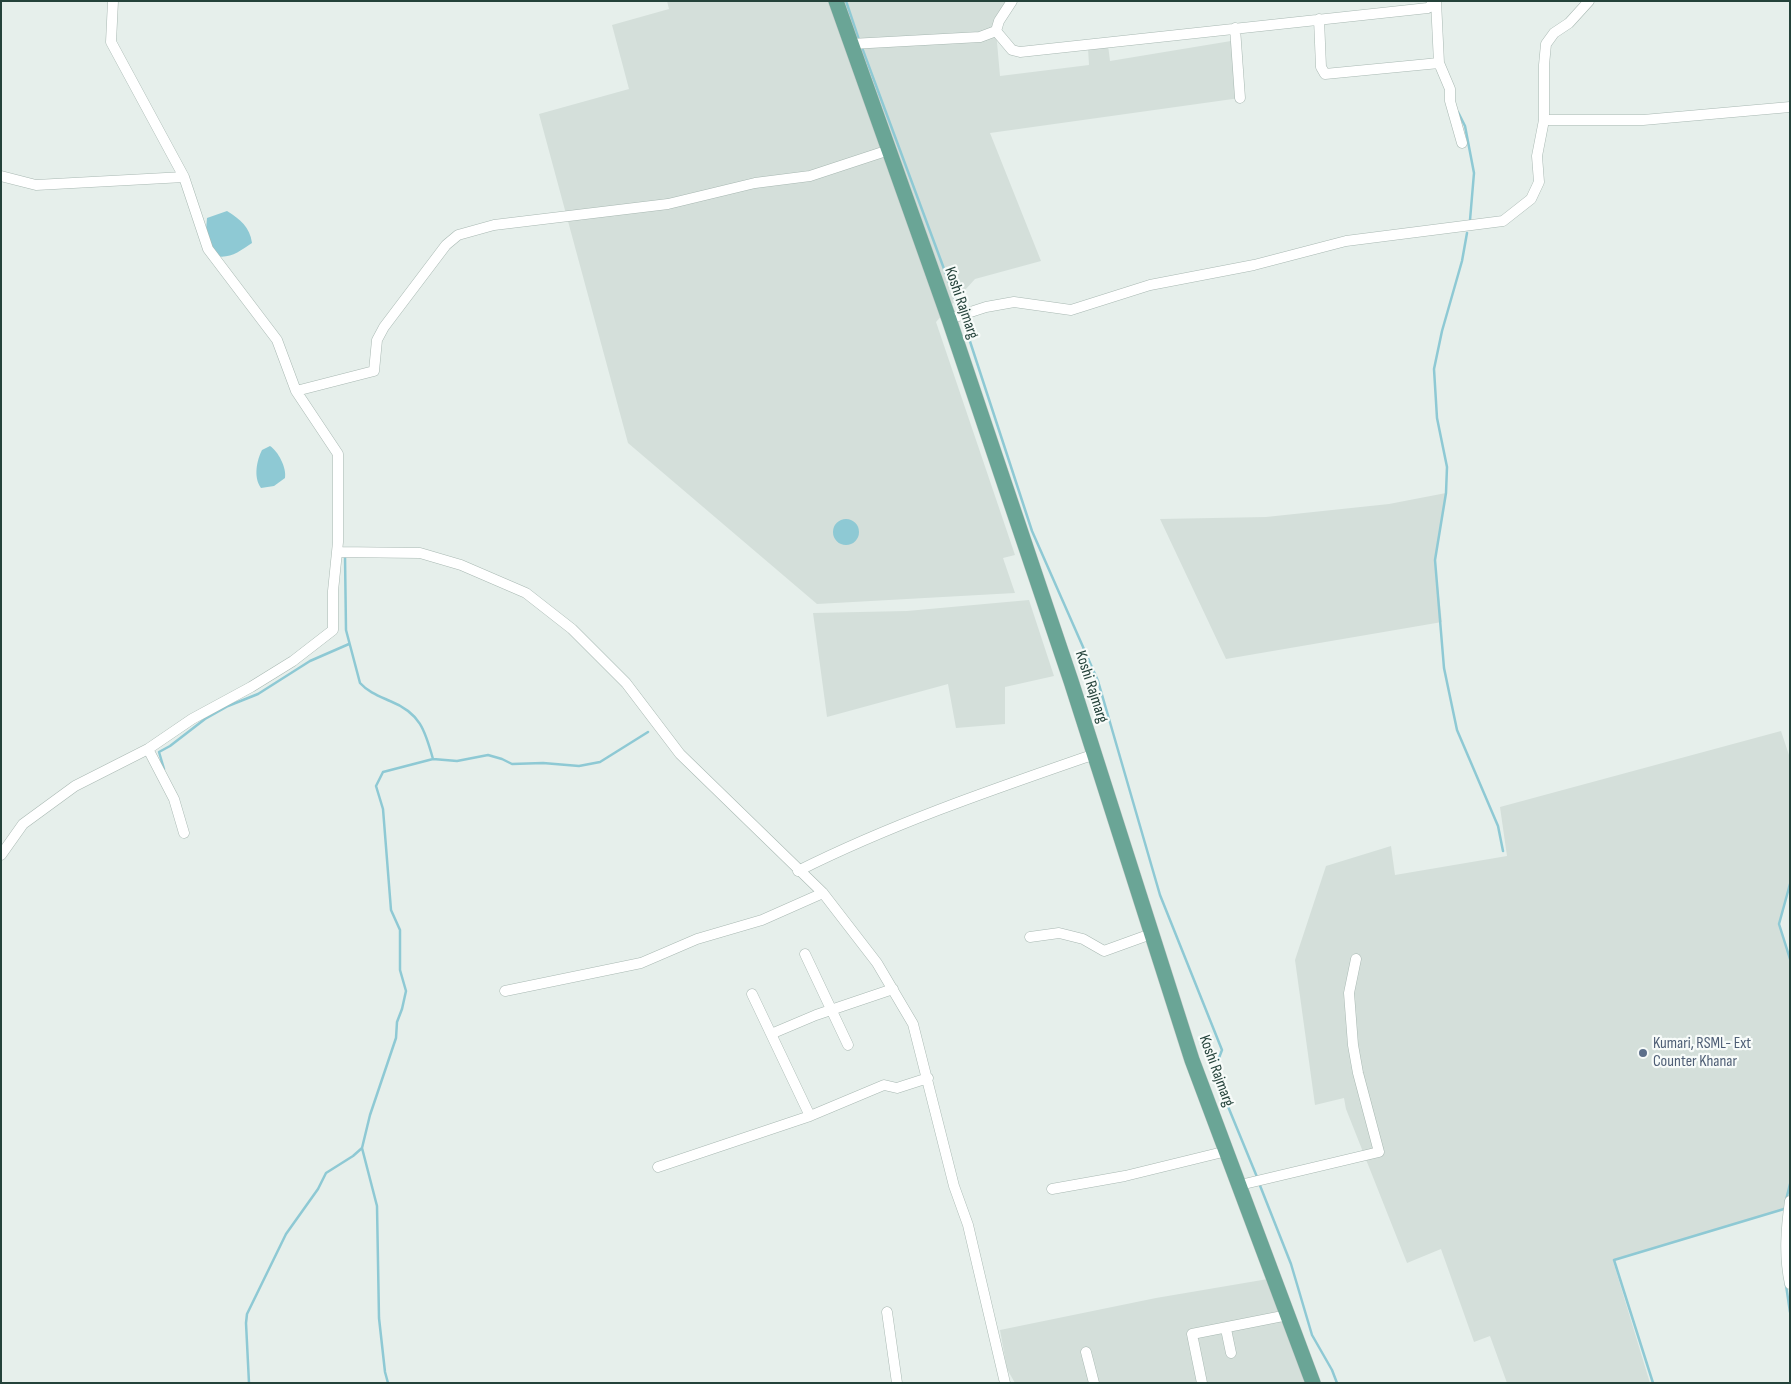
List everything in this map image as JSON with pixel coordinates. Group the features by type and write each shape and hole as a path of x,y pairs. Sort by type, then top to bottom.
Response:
{"main road":[{"name":"Koshi Rajmarg","path":"836,1 952,318 1192,1060 1313,1383"}],"street":[{"path":"1,855 23,824 67,792 148,749 192,719 260,682 333,630 333,591 337,552 338,454 296,391 277,340 208,249 184,177 111,42 113,1"},
{"path":"996,31 999,21 1012,1"},
{"path":"996,31 1012,50 1020,52 1428,8 1436,1"},
{"path":"1436,1 1439,63 1450,89 1450,100 1462,142"},
{"path":"952,318 1014,302 1071,310 1150,285 1254,265 1346,241 1503,221 1531,199 1539,182 1537,156 1544,120 1546,44 1554,33 1569,23 1590,1"},
{"path":"1319,20 1321,67 1325,74 1439,63"},
{"path":"1235,28 1240,98"},
{"path":"851,44 960,40 980,37 996,31"},
{"path":"1544,120 1643,120 1790,107"},
{"path":"296,391 374,371 377,340 384,327 446,245 458,236 494,225 668,204 755,183 810,176 889,150"},
{"path":"1,176 36,185 184,177"},
{"path":"337,552 420,553 461,565 526,593 572,629 626,683 680,754 798,871 823,893 877,964 912,1024 928,1078 954,1186 968,1225 1005,1383"},
{"path":"148,749 174,799 184,833"},
{"path":"798,871 854,843 931,811 1094,754"},
{"path":"506,991 641,962 696,939 762,920 823,893"},
{"path":"1030,937 1059,933 1083,939 1104,951 1151,934"},
{"path":"805,954 848,1045"},
{"path":"1240,1185 1379,1152 1358,1073 1353,1045 1349,993 1356,959"},
{"path":"771,1034 830,1010 893,989"},
{"path":"752,994 810,1116"},
{"path":"658,1167 810,1116 884,1085 897,1088 928,1078"},
{"path":"1052,1189 1125,1176 1227,1151"},
{"path":"1790,1201 1786,1235 1787,1270 1790,1284"},
{"path":"887,1312 897,1383"},
{"path":"1202,1383 1192,1334 1226,1329 1288,1315"},
{"path":"1226,1329 1231,1353"},
{"path":"1086,1352 1094,1383"}],"shaded area":[{"path":"667,1 1011,1 996,31 1000,76 1089,65 1088,48 1108,45 1110,61 1237,40 1240,98 990,133 1041,261 975,279 936,322 1015,555 1003,558 1015,593 817,604 628,443 539,114 629,89 612,25 669,9"},
{"path":"1446,493 1435,560 1442,622 1226,659 1160,519 1266,517 1389,504"},
{"path":"1029,600 1054,676 1005,687 1005,724 956,728 948,684 827,717 813,613 907,611"},
{"path":"1781,731 1790,758 1790,884 1779,924 1790,960 1790,1184 1784,1209 1613,1261 1650,1383 1507,1383 1490,1336 1474,1342 1441,1249 1407,1263 1346,1109 1344,1098 1315,1105 1295,960 1326,866 1391,846 1395,875 1507,856 1500,807"},
{"path":"1268,1279 1305,1383 1015,1383 1007,1369 1000,1330 1156,1298"}],"water":[{"path":"227,211 244,224 249,232 252,243 239,251 221,257 216,256 206,230 207,218"},
{"path":"270,446 281,460 285,469 285,478 274,486 261,488 256,474 257,464 262,450"},
{"path":"846,519 855,523 859,532 855,541 846,545 837,541 833,532 837,523"}],"waterway":[{"path":"846,1 859,40"},
{"path":"861,45 960,312"},
{"path":"1458,112 1465,126 1474,173 1470,220"},
{"path":"1467,233 1462,261 1442,331 1434,369 1437,418 1447,467 1446,493 1435,560 1444,668 1457,730 1498,826 1503,851"},
{"path":"962,317 1032,531 1098,681 1160,895 1222,1050 1217,1063 1227,1104 1257,1177"},
{"path":"345,556 346,630 360,683 374,694 400,706 415,717 424,731 433,759"},
{"path":"164,769 159,752 170,746 205,719 228,706 258,694 310,661 349,644"},
{"path":"249,1383 247,1314 286,1234 318,1189 326,1173 362,1148 370,1115 396,1038 397,1022 406,991 400,970 400,930 391,910 383,809 376,786 383,772 433,759 457,761 488,755 512,764 543,763 579,766 600,762 648,732"},
{"path":"1790,884 1779,924 1790,959"},
{"path":"362,1148 377,1206 379,1318 388,1383"},
{"path":"1259,1183 1291,1264 1312,1335 1332,1370 1337,1383"},
{"path":"1786,1200 1790,1184"},
{"path":"1653,1383 1614,1260 1784,1209"},
{"path":"1786,1285 1790,1312"}],"place":[{"name":"Kumari, RSML- Ext Counter Khanar","path":"1643,1053"}]}
